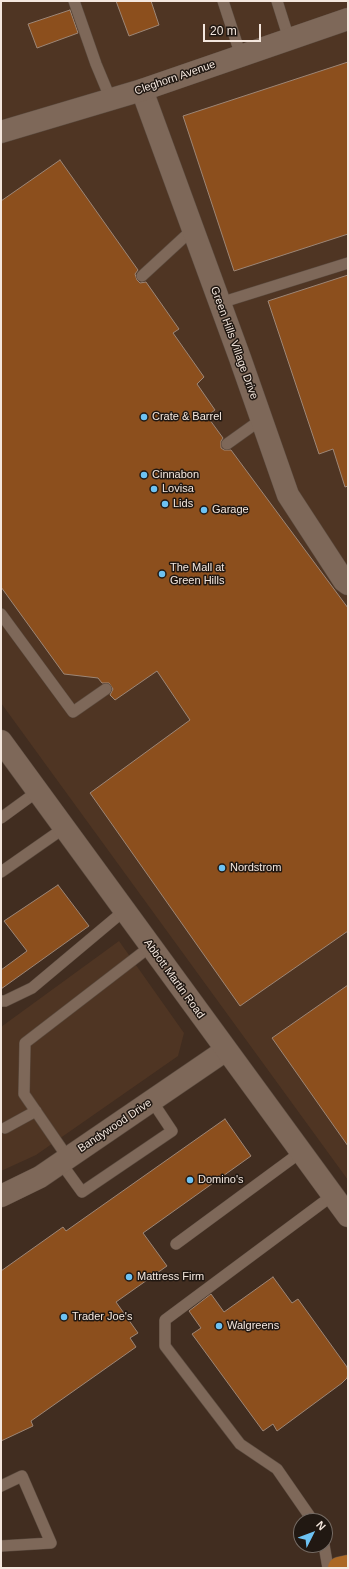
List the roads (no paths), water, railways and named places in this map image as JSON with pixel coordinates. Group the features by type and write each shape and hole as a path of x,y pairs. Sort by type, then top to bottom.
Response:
{"main road":[{"path":"340,1568 348,1566"}],"street":[{"name":"Cleghorn Avenue","path":"1,132 142,90 348,19"},
{"name":"Green Hills Village Drive","path":"142,90 262,419 288,495 344,581 348,584"},
{"name":"Abbott Martin Road","path":"1,741 348,1216"},
{"name":"Bandywood Drive","path":"1,1196 40,1177 226,1050"}],"lane":[{"path":"74,1 96,64 111,100"},
{"path":"222,1 241,56"},
{"path":"277,1 289,39"},
{"path":"142,276 193,230"},
{"path":"220,303 348,263"},
{"path":"227,444 262,419"},
{"path":"1,614 73,712 106,689"},
{"path":"1,818 38,791"},
{"path":"1,872 64,828"},
{"path":"1,1001 5,1001 32,988 125,910"},
{"path":"151,946 25,1043 24,1094 65,1160 82,1192 172,1131 152,1101"},
{"path":"5,1128 36,1112"},
{"path":"176,1244 301,1152"},
{"path":"307,1513 277,1469 240,1444 165,1346 165,1320 333,1195"},
{"path":"1,1486 22,1476 51,1543 1,1546"},
{"path":"325,1553 328,1568"}],"place":[{"name":"Crate & Barrel","path":"144,417"},
{"name":"Cinnabon","path":"144,475"},
{"name":"Lovisa","path":"154,489"},
{"name":"Lids","path":"165,504"},
{"name":"Garage","path":"204,510"},
{"name":"The Mall at Green Hills","path":"162,574"},
{"name":"Nordstrom","path":"222,868"},
{"name":"Domino's","path":"190,1180"},
{"name":"Mattress Firm","path":"129,1277"},
{"name":"Trader Joe's","path":"64,1317"},
{"name":"Walgreens","path":"219,1326"}]}
